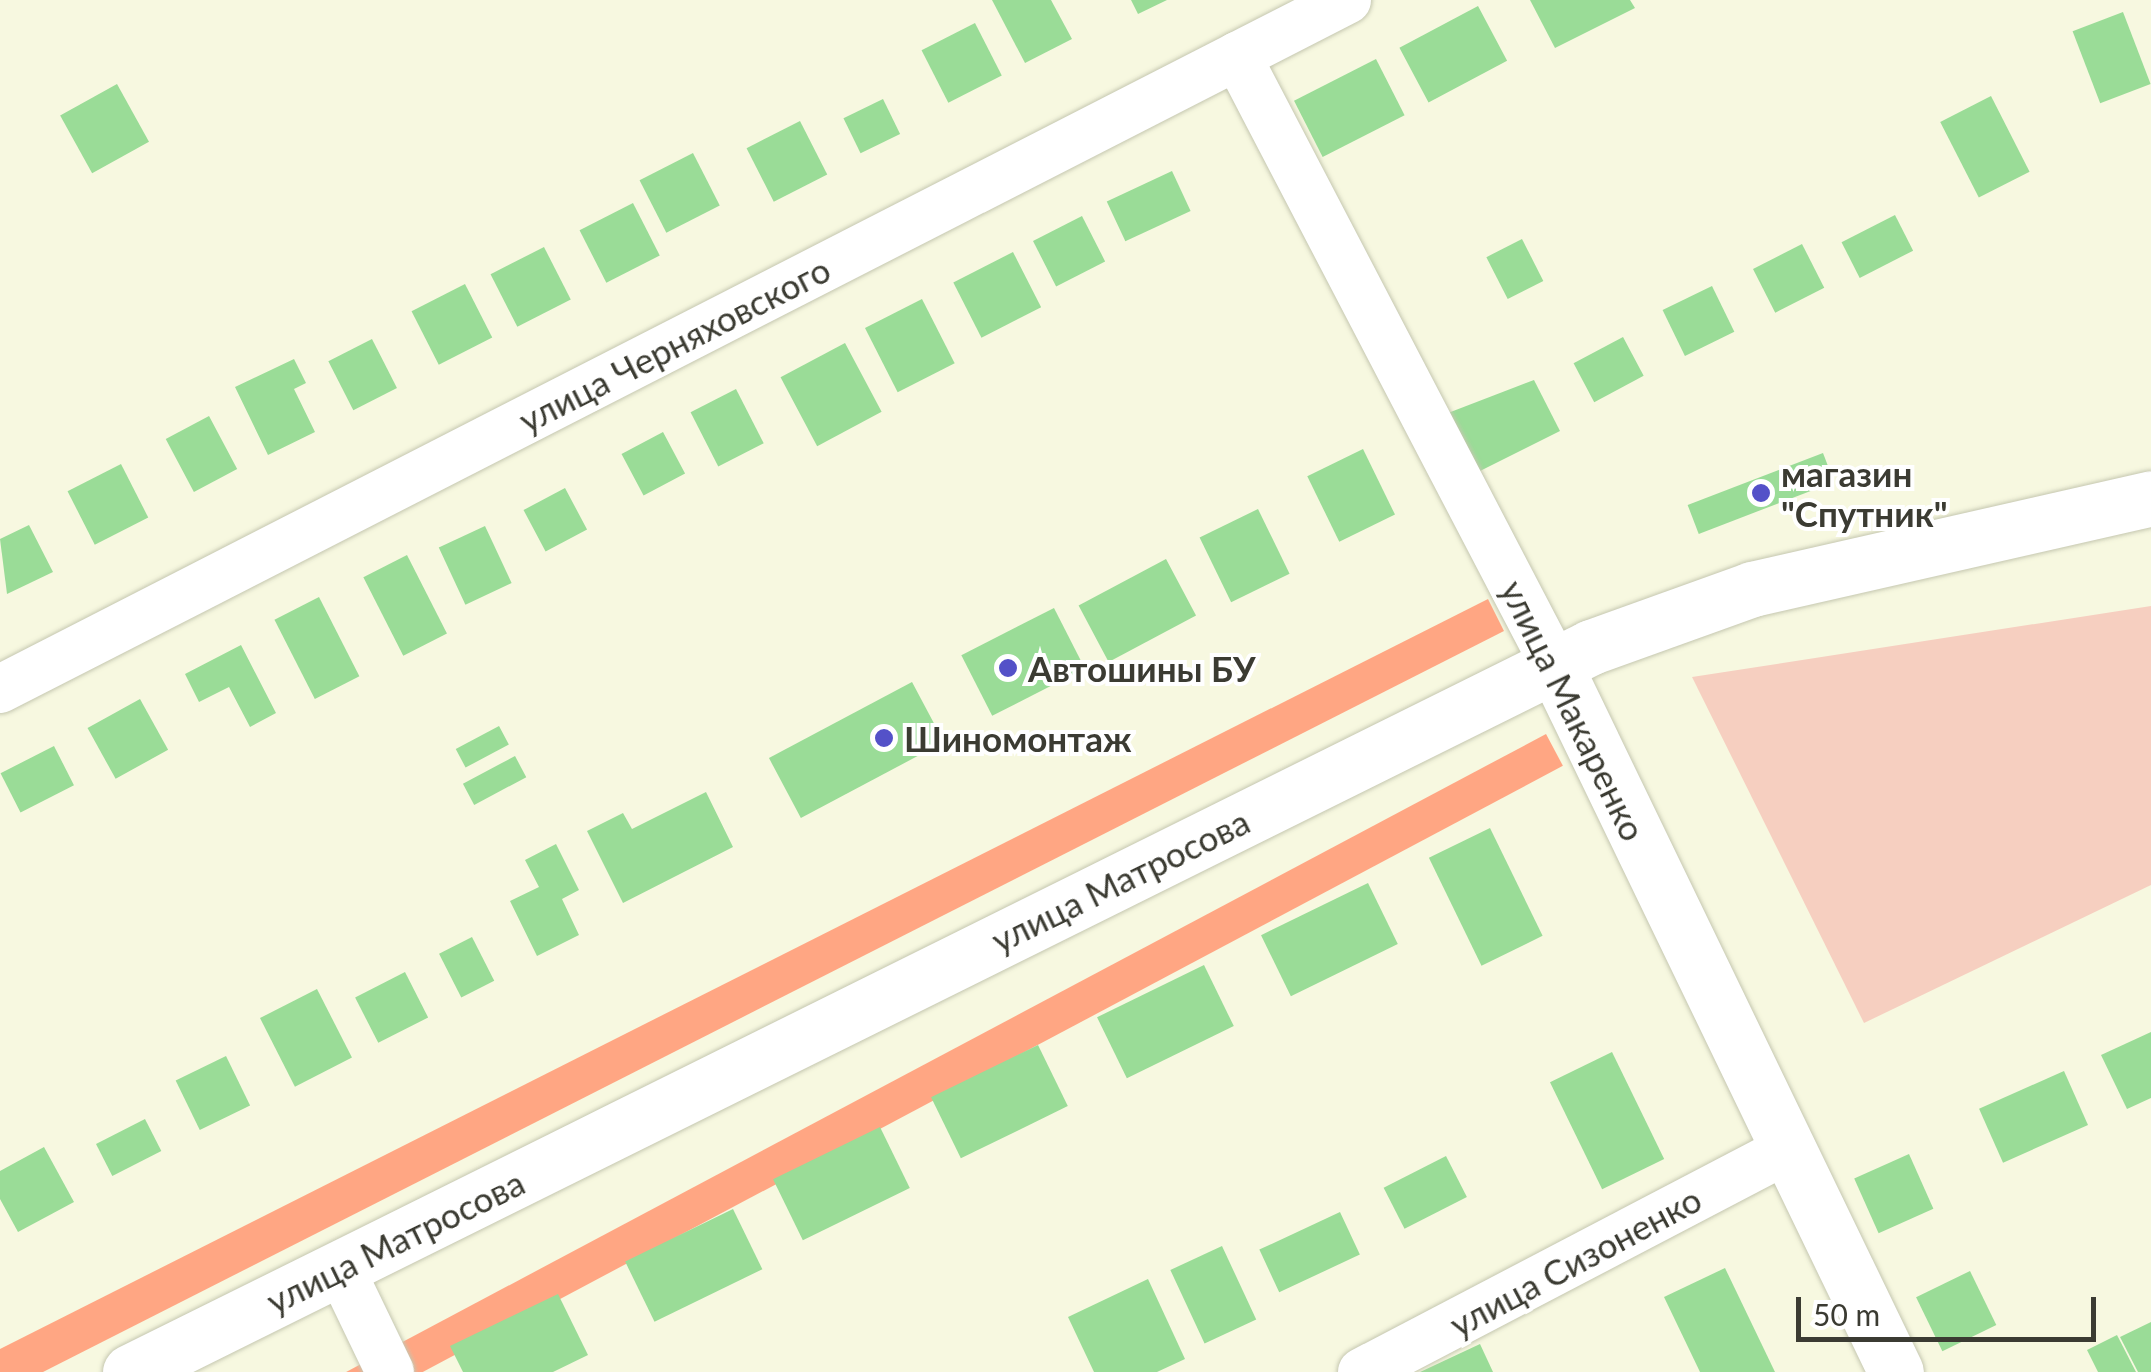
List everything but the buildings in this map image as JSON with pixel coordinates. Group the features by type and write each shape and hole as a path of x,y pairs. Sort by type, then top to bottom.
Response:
{"main road":[{"name":"улица Матросова","path":"130,1372 1554,664 1752,589 2151,498"},
{"name":"улица Макаренко","path":"1554,664 1896,1372"}],"street":[{"name":"улица Черняховского","path":"0,689 1347,0"},
{"name":"улица Макаренко","path":"1238,56 1554,664"},
{"name":"улица Сизоненко","path":"1362,1372 1787,1150"},
{"path":"340,1268 390,1372"}],"shaded area":[{"path":"1488,599 1504,631 43,1372 0,1372 0,1349"},
{"path":"2151,606 2151,885 1864,1023 1692,677"},
{"path":"1546,734 1563,766 423,1372 346,1372"}],"place":[{"name":"магазин \"Спутник\"","path":"1761,493"},
{"name":"Автошины БУ","path":"1008,668"},
{"name":"Шиномонтаж","path":"884,738"}]}
